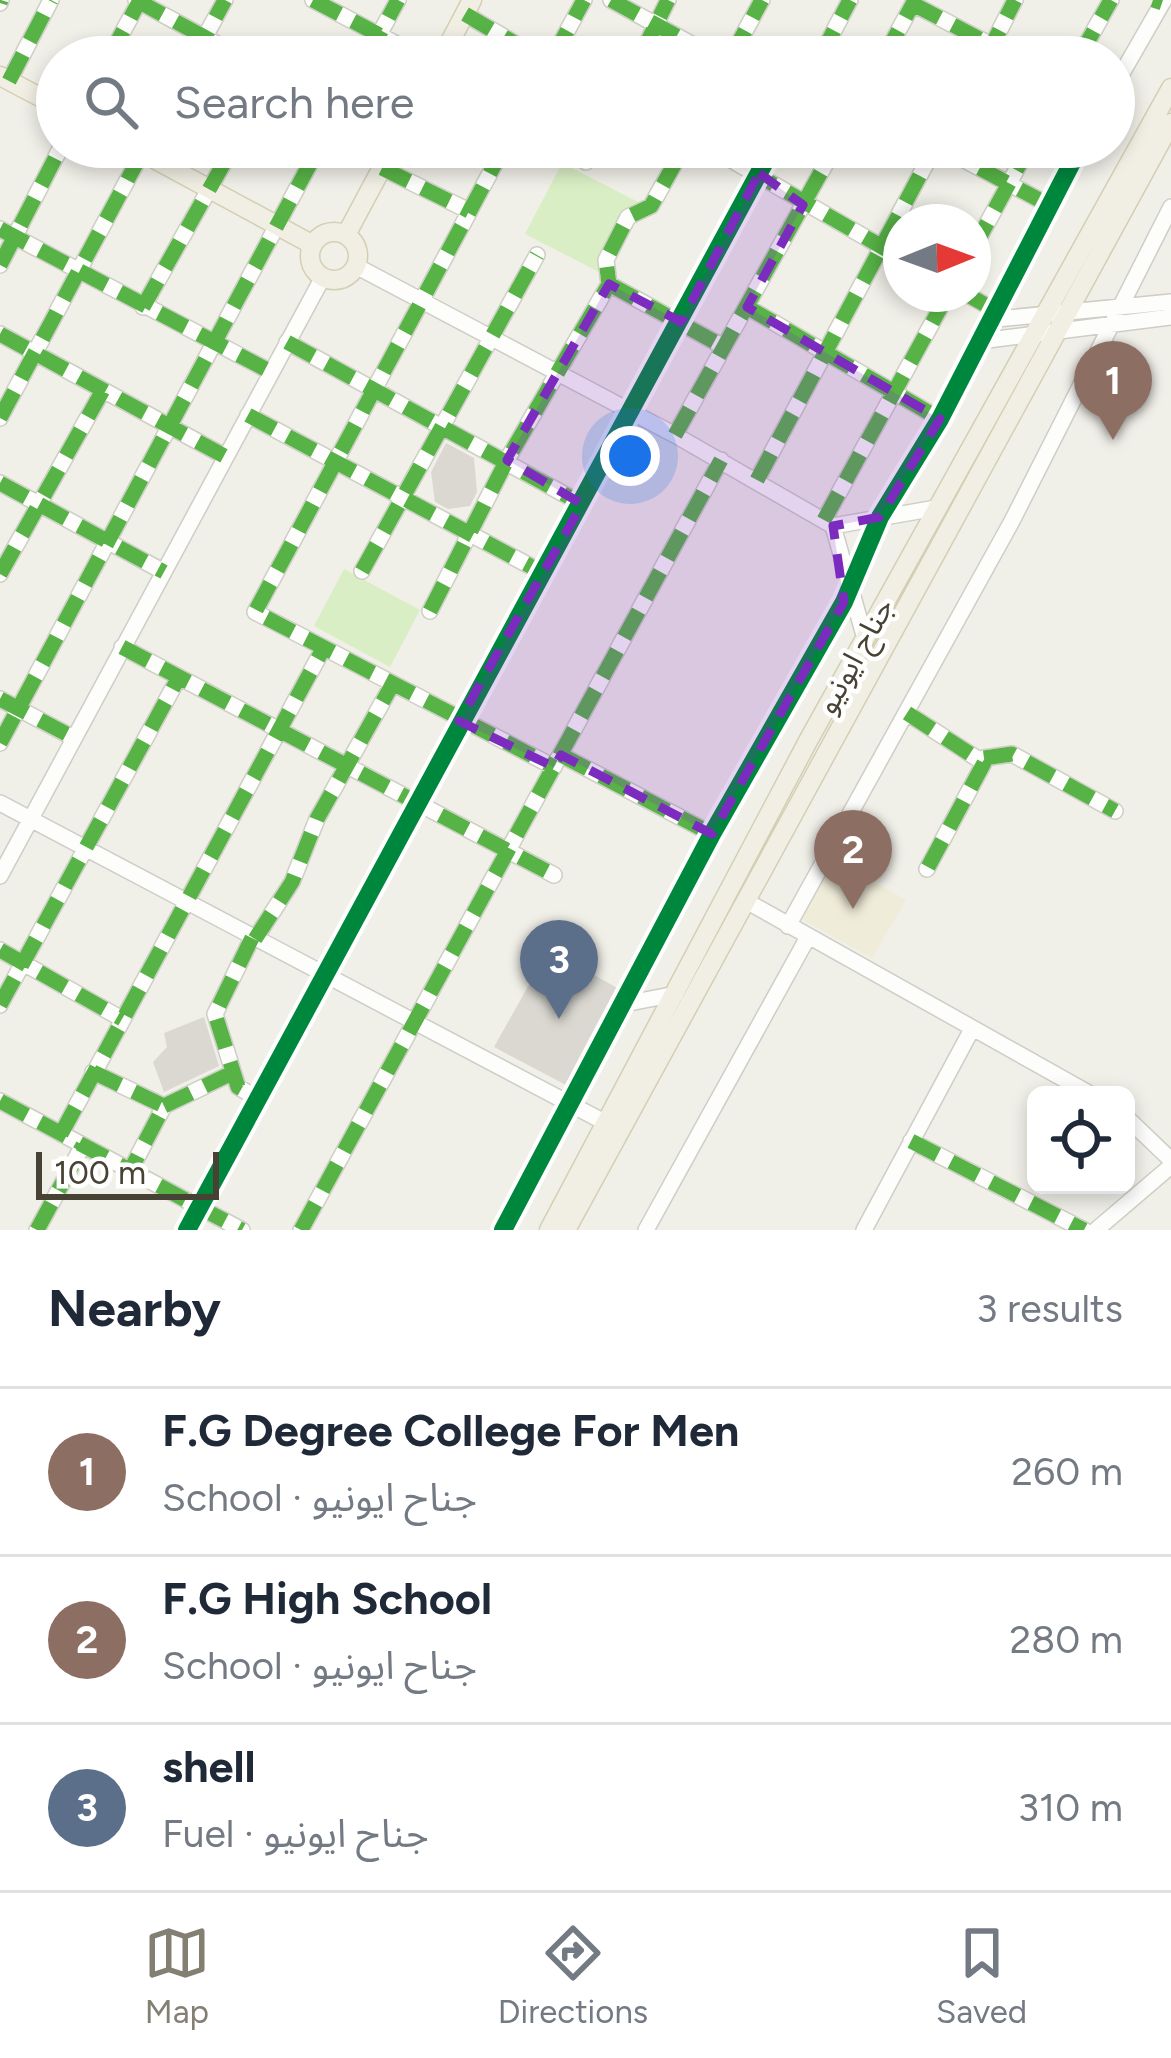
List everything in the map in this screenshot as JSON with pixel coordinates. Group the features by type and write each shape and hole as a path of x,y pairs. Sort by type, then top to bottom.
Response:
{"main road":[{"path":"453,36 468,7"},
{"path":"4,78 36,95"},
{"name":"جناح ایونیو","path":"1135,151 1171,88"},
{"name":"جناح ایونیو","path":"566,1230 1171,123"},
{"path":"174,168 314,244"},
{"path":"346,235 382,168"},
{"name":"جناح ایونیو","path":"549,1230 936,508 1126,168"},
{"path":"332,232 346,235 358,255 356,266 342,278 323,277 313,266 314,244 332,232"}],"street":[{"path":"4,78 51,0"},
{"path":"205,36 225,0"},
{"path":"313,0 379,36 398,0"},
{"path":"564,36 584,0"},
{"path":"611,0 676,36"},
{"path":"650,36 668,0"},
{"path":"742,36 762,0"},
{"path":"831,36 850,0"},
{"path":"997,36 1015,0"},
{"path":"1091,36 1111,0"},
{"path":"120,36 137,1 200,36"},
{"path":"1135,47 1159,1"},
{"path":"895,36 914,2 966,36"},
{"path":"468,7 509,36"},
{"path":"0,266 7,233 49,168"},
{"path":"0,418 80,273 131,168"},
{"path":"143,308 220,168"},
{"path":"0,743 307,168"},
{"path":"382,168 469,211"},
{"path":"493,168 255,612 459,721 712,834"},
{"path":"430,611 507,460 609,284 606,260 628,217 650,206 672,168"},
{"path":"749,168 791,191 803,205 883,249"},
{"path":"187,1230 762,168"},
{"path":"675,434 823,168"},
{"path":"757,480 878,246 925,168"},
{"path":"978,168 1047,205"},
{"path":"991,216 1018,168"},
{"path":"503,1230 712,834 777,728 880,517 940,419 1068,168"},
{"path":"788,926 907,713 1170,211"},
{"path":"7,233 271,372"},
{"path":"362,571 537,255"},
{"path":"356,266 675,434 828,523 936,508"},
{"path":"0,876 323,277"},
{"path":"609,284 724,347"},
{"path":"980,341 1061,329 1171,302"},
{"path":"747,307 940,419"},
{"path":"988,312 1073,309 1171,316"},
{"path":"866,639 828,523 938,312"},
{"path":"0,334 226,457"},
{"path":"286,342 582,504"},
{"path":"0,574 103,390"},
{"path":"248,415 543,573"},
{"path":"301,1230 721,460"},
{"path":"0,483 164,572"},
{"path":"122,647 554,875"},
{"path":"61,1134 323,649"},
{"path":"0,1005 179,677"},
{"path":"256,1098 238,1087 216,1008 253,938 292,882 317,819 392,685"},
{"path":"0,699 74,738"},
{"path":"907,713 984,758 1012,754 1115,811"},
{"path":"926,869 984,758"},
{"path":"0,803 608,1124"},
{"path":"748,902 1076,1086"},
{"path":"646,1230 808,937"},
{"path":"0,950 122,1019"},
{"path":"624,1004 676,994"},
{"path":"864,1230 972,1028"},
{"path":"93,1072 164,1106"},
{"path":"130,1171 164,1106 232,1073"},
{"path":"0,1101 242,1230"},
{"path":"1096,1230 1171,1163 1135,1126"},
{"path":"911,1142 1084,1230"},
{"path":"37,1230 82,1145"},
{"path":"200,1209 204,1230"}],"highlighted area":[{"path":"759,173 803,205 747,307 940,419 880,517 833,526 844,602 712,834 561,755 554,767 459,721 582,504 507,460 609,284 681,322"}],"shaded area":[{"path":"835,860 906,900 872,958 800,918"}],"green space":[{"path":"559,168 572,168 642,204 605,275 525,234"},
{"path":"344,569 420,610 390,667 314,626"}],"building":[{"path":"446,443 474,458 477,492 470,506 448,509 435,502 431,472"},
{"path":"549,949 617,988 566,1085 494,1047"},
{"path":"204,1017 219,1066 164,1092 153,1062 167,1047 164,1033"}],"marked path":[{"path":"9,81 51,0"},
{"path":"136,0 202,36"},
{"path":"205,36 225,0"},
{"path":"313,0 381,36"},
{"path":"378,36 398,0"},
{"path":"564,36 584,0"},
{"path":"611,0 677,36"},
{"path":"650,36 668,0"},
{"path":"742,36 762,0"},
{"path":"831,36 850,0"},
{"path":"895,36 915,0"},
{"path":"997,36 1015,0"},
{"path":"1091,36 1111,0"},
{"path":"1153,0 1162,3"},
{"path":"120,36 139,2"},
{"path":"913,4 974,36"},
{"path":"465,14 502,36"},
{"path":"0,265 50,168"},
{"path":"0,418 134,168"},
{"path":"143,307 221,168"},
{"path":"0,743 308,168"},
{"path":"382,168 469,211"},
{"path":"493,168 255,612 554,767"},
{"path":"430,611 507,460 609,284 606,260 628,217 651,206 672,168"},
{"path":"745,168 883,248"},
{"path":"675,435 823,168"},
{"path":"757,480 924,168"},
{"path":"979,168 1047,204"},
{"path":"991,216 1017,168"},
{"path":"0,229 271,372"},
{"path":"362,571 537,255"},
{"path":"609,284 724,347"},
{"path":"747,307 940,419"},
{"path":"824,520 938,312"},
{"path":"0,334 226,457"},
{"path":"287,342 582,504"},
{"path":"0,574 103,390"},
{"path":"248,415 543,573"},
{"path":"301,1230 721,460"},
{"path":"0,483 164,572"},
{"path":"122,647 554,875"},
{"path":"61,1134 323,649"},
{"path":"0,1005 179,677"},
{"path":"255,939 292,882 317,819 392,685"},
{"path":"0,699 74,738"},
{"path":"907,713 984,763 927,869"},
{"path":"984,758 1012,754 1115,811"},
{"path":"561,755 712,834"},
{"path":"252,938 215,1014 238,1087 257,1098"},
{"path":"0,950 122,1019"},
{"path":"93,1072 164,1106 130,1171"},
{"path":"164,1106 232,1073"},
{"path":"0,1101 242,1230"},
{"path":"911,1141 1084,1230"},
{"path":"37,1230 83,1145"}],"cycle path":[{"path":"187,1230 762,168"},
{"path":"503,1230 712,834 844,602 880,517 940,419 1069,168"}],"place":[{"name":"F.G Degree College For Men","path":"1113,440"},
{"name":"F.G High School","path":"853,909"},
{"name":"shell","path":"559,1019"}]}
